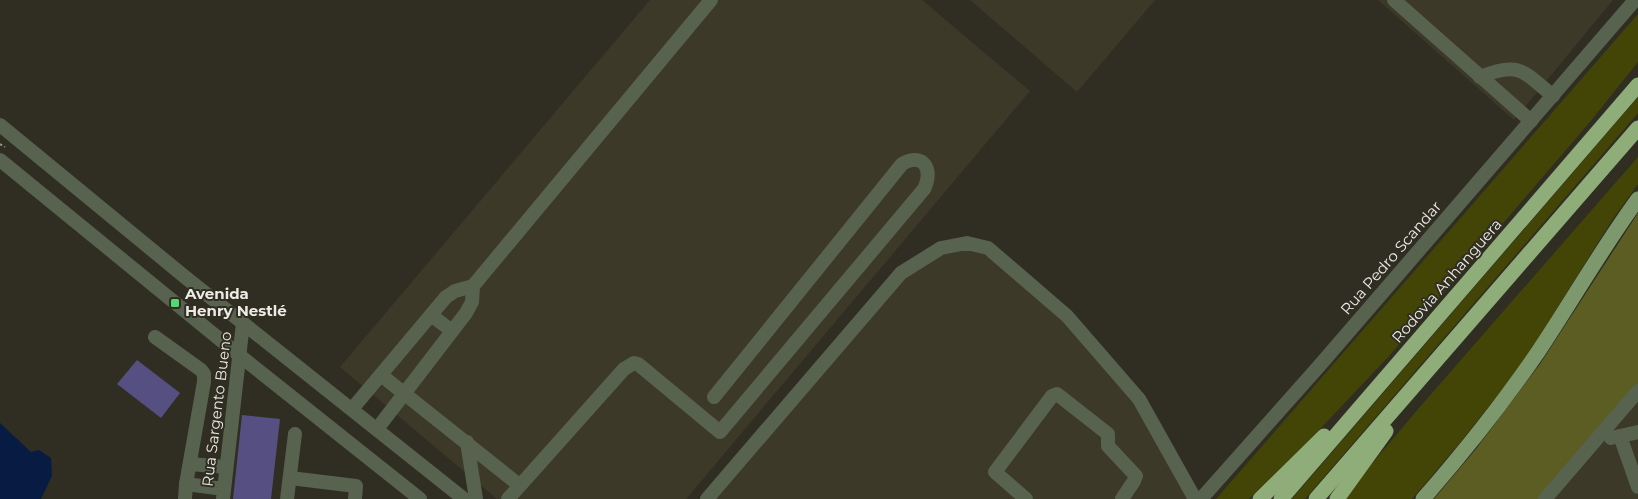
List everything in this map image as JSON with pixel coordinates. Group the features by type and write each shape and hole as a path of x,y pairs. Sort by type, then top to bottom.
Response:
{"highway":[{"name":"Rodovia Anhanguera","path":"1281,499 1638,85"},
{"path":"1316,499 1638,128"},
{"path":"1260,499 1403,358"},
{"path":"1337,499 1440,358"}],"main road":[{"path":"1423,499 1464,452 1537,352 1618,226 1638,199"}],"street":[{"path":"352,409 446,297 455,291 473,286 711,0"},
{"path":"1394,0 1531,121"},
{"name":"Rua Pedro Scandar","path":"1201,499 1320,365 1635,0"},
{"path":"1480,77 1505,68 1515,68 1527,75 1552,96"},
{"path":"0,125 243,323 464,499"},
{"path":"0,160 238,355 420,499"},
{"path":"508,499 624,369 634,363 638,364 720,432 924,188 929,180 929,174 925,165 918,160 910,160 902,164 714,397"},
{"path":"707,499 901,273 940,248 967,243 988,248 1067,316 1116,371 1139,399 1195,499"},
{"path":"377,429 466,313 472,302 473,286"},
{"path":"431,315 452,331"},
{"name":"Rua Sargento Bueno","path":"223,494 243,323"},
{"path":"155,337 204,374 185,499"},
{"path":"381,374 519,485"},
{"path":"1545,499 1638,391"},
{"path":"1026,499 995,472 1052,396 1057,394 1108,434 1108,446 1136,476 1122,499"},
{"path":"1596,440 1638,432"},
{"path":"287,499 295,434"},
{"path":"1620,436 1638,487"},
{"path":"467,442 476,499"},
{"path":"190,464 226,467"},
{"path":"290,478 356,486 355,499"},
{"path":"186,484 223,494"}],"shaded area":[{"path":"650,0 922,0 1030,91 686,499 497,499 340,367"},
{"path":"970,0 1155,0 1077,92"},
{"path":"1378,0 1613,0 1514,120"},
{"path":"1638,14 1638,62 1589,123 1390,355 1320,429 1249,499 1216,499"},
{"path":"1638,97 1638,113 1305,499 1292,499"},
{"path":"1638,157 1638,184 1612,220 1521,366 1412,499 1342,499 1419,408"},
{"path":"1638,213 1638,385 1541,499 1434,499 1476,449 1540,364"},
{"path":"941,248 988,248 1116,371 1195,499 707,499 901,273"},
{"path":"1638,385 1638,499 1541,499"}],"water":[{"path":"0,423 31,452 39,450 51,458 52,476 41,499 0,499"}],"building":[{"path":"137,360 180,393 161,418 117,384"},
{"path":"242,415 280,419 271,499 233,499"}],"place":[{"name":"Avenida Henry Nestlé","path":"175,303"}]}
